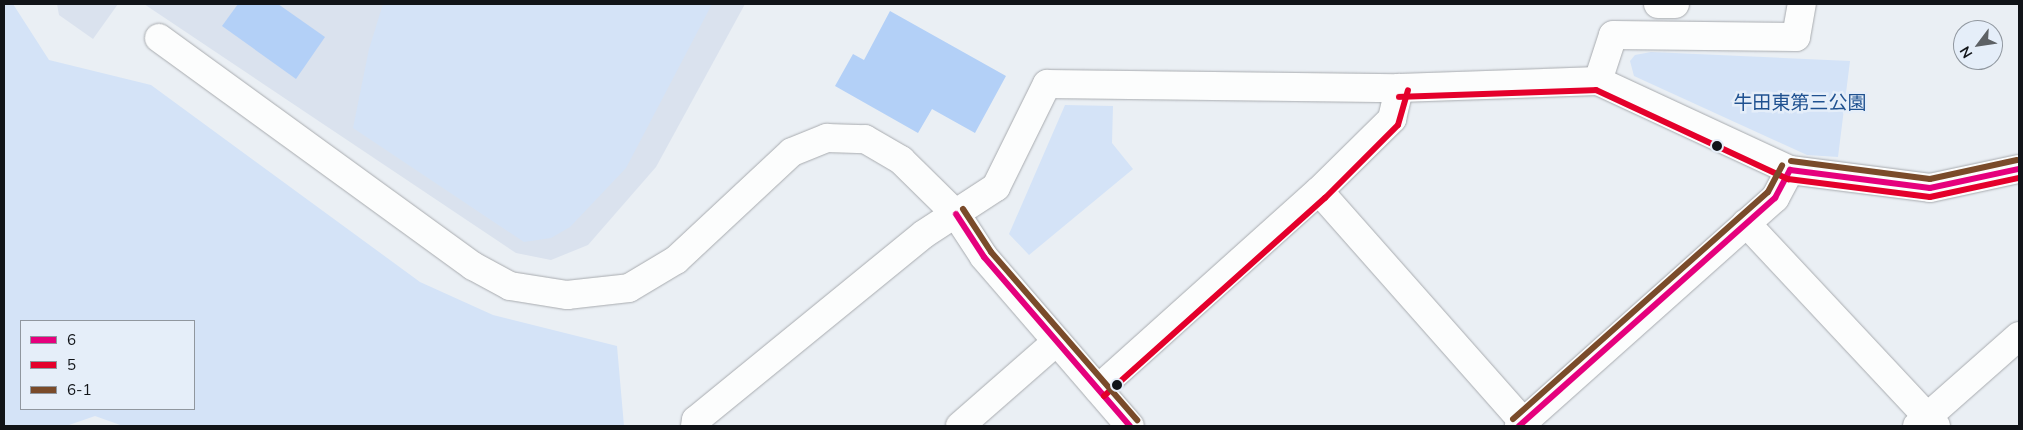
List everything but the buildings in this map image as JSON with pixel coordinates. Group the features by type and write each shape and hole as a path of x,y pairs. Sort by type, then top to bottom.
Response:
{"street":[{"path":"1658,4 1675,4"},
{"path":"1598,81 1613,35 1796,38 1802,4"},
{"path":"159,38 473,266 510,286 567,295 629,288 676,260 792,152 827,138 865,139 901,160 956,214 984,257 1130,426"},
{"path":"695,426 696,420 901,253 996,186 1047,84 1399,88 1598,81 1790,170 1930,188 2019,169"},
{"path":"1098,389 1319,191 1392,119 1399,88"},
{"path":"1319,191 1523,425 1775,198 1790,170"},
{"path":"1746,223 1927,423 2019,336"},
{"path":"960,426 1056,342"}],"shaded area":[{"path":"57,4 118,4 93,39 59,15"},
{"path":"144,4 745,4 656,167 588,245 551,260 516,253"}],"green space":[{"path":"4,4 13,4 49,60 151,85 420,282 493,315 617,346 624,426 123,426 95,416 66,426 4,426"},
{"path":"383,4 712,4 626,168 570,227 551,238 524,242 353,128 369,49"},
{"name":"牛田東第三公園","path":"1651,52 1850,61 1838,157 1807,155 1634,76 1630,61 1635,55"},
{"path":"1065,105 1113,106 1112,143 1133,169 1029,255 1009,234"}],"water":[{"path":"238,4 278,4 325,37 296,79 222,26"},
{"path":"890,11 1006,76 975,133 932,109 918,133 835,86 853,54 864,60"}],"transit line":[{"name":"5","path":"1104,396 1325,198 1398,125 1408,90"},
{"name":"5","path":"1399,97 1596,90 1788,179 1930,197 2019,178"},
{"name":"6-1","path":"1791,161 1930,179 2017,160"},
{"name":"6-1","path":"1513,419 1768,192 1782,166"},
{"name":"6","path":"1790,170 1930,188 2019,169"},
{"name":"6","path":"1519,426 1775,198 1790,170"},
{"name":"6-1","path":"963,209 991,252 1137,420"},
{"name":"6","path":"956,214 984,257 1130,426"}]}
